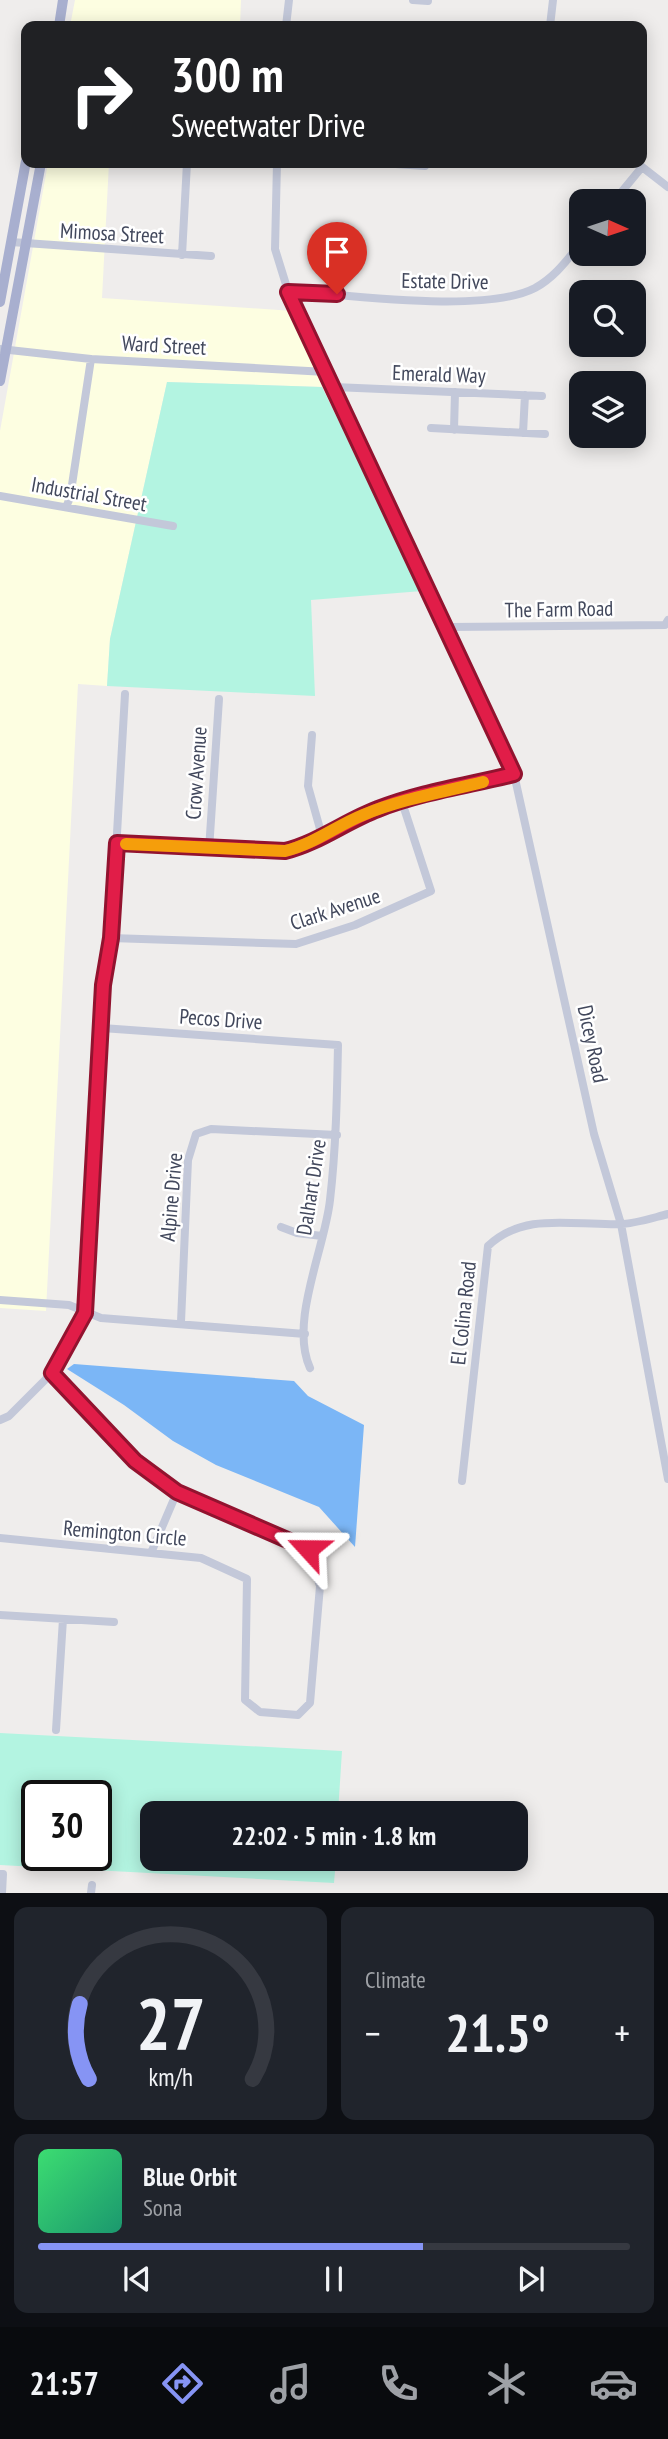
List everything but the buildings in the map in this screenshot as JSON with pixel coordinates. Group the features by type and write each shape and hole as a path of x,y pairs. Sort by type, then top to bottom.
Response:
{"main road":[{"path":"60,21 63,0"},
{"path":"0,302 25,168"},
{"path":"0,381 3,349 40,168"}],"street":[{"path":"287,21 289,0"},
{"path":"412,0 428,1"},
{"path":"551,21 553,0"},
{"path":"182,255 187,168"},
{"name":"Dicey Road","path":"277,168 275,249 288,292 448,627 514,774 594,1134 621,1224 668,1479"},
{"path":"623,189 638,168"},
{"path":"644,168 668,187"},
{"name":"Mimosa Street","path":"11,242 211,256"},
{"name":"Estate Drive","path":"288,292 485,302 535,288 557,272 569,258"},
{"name":"Ward Street","path":"3,349 91,359 326,372"},
{"path":"66,507 70,498 91,359"},
{"name":"Emerald Way","path":"334,387 542,396"},
{"path":"454,430 455,392"},
{"path":"523,433 525,395"},
{"path":"431,428 545,435"},
{"name":"Industrial Street","path":"0,496 173,526"},
{"name":"The Farm Road","path":"448,627 665,625 668,620"},
{"path":"0,1420 9,1416 52,1373 85,1313 103,985 111,938 125,694"},
{"name":"Crow Avenue","path":"209,850 219,699"},
{"path":"312,735 308,786 322,836"},
{"path":"117,843 209,850 285,851 322,836 359,816 402,802 514,774"},
{"name":"Clark Avenue","path":"111,938 296,944 355,925 431,891 402,802"},
{"name":"Pecos Drive","path":"102,1028 338,1045"},
{"name":"Dalhart Drive","path":"310,1368 305,1334 308,1293 330,1204 337,1135 338,1045"},
{"name":"Alpine Drive","path":"181,1322 188,1160 196,1134 211,1129 337,1135"},
{"name":"El Colina Road","path":"462,1481 488,1246 503,1232 534,1222 621,1224 668,1214"},
{"path":"281,1227 297,1233 322,1236"},
{"path":"0,1300 69,1305 100,1318 181,1322 305,1334"},
{"name":"Remington Circle","path":"0,1538 201,1558 247,1579 245,1700 260,1712 298,1715 310,1703 320,1586 308,1549 177,1492 135,1461 52,1373"},
{"path":"151,1553 177,1492"},
{"path":"0,1615 114,1622"},
{"path":"56,1730 63,1619"},
{"path":"1,1874 2,1893"}],"shaded area":[{"path":"75,0 241,0 240,21 71,21"},
{"path":"47,168 109,168 102,298 293,311 322,387 167,382 110,639 107,686 78,684 46,1311 0,1308 0,431"},
{"path":"167,382 322,387 422,591 311,600 315,696 107,686 110,639"},
{"path":"0,1733 342,1751 339,1801 140,1801 140,1871 335,1871 334,1883 111,1871 112,1780 21,1780 21,1866 0,1865"}],"water":[{"path":"74,1364 294,1381 308,1396 364,1425 355,1547 319,1507 216,1465 173,1441 124,1405 67,1369"}],"slow traffic":[{"path":"126,844 209,850 285,851 303,847 359,816 390,804 483,782"}],"route":[{"path":"308,1549 177,1492 135,1461 52,1373 85,1313 103,985 111,938 117,843 209,850 285,851 303,847 359,816 390,804 514,774 448,627 288,292 337,294"}]}
